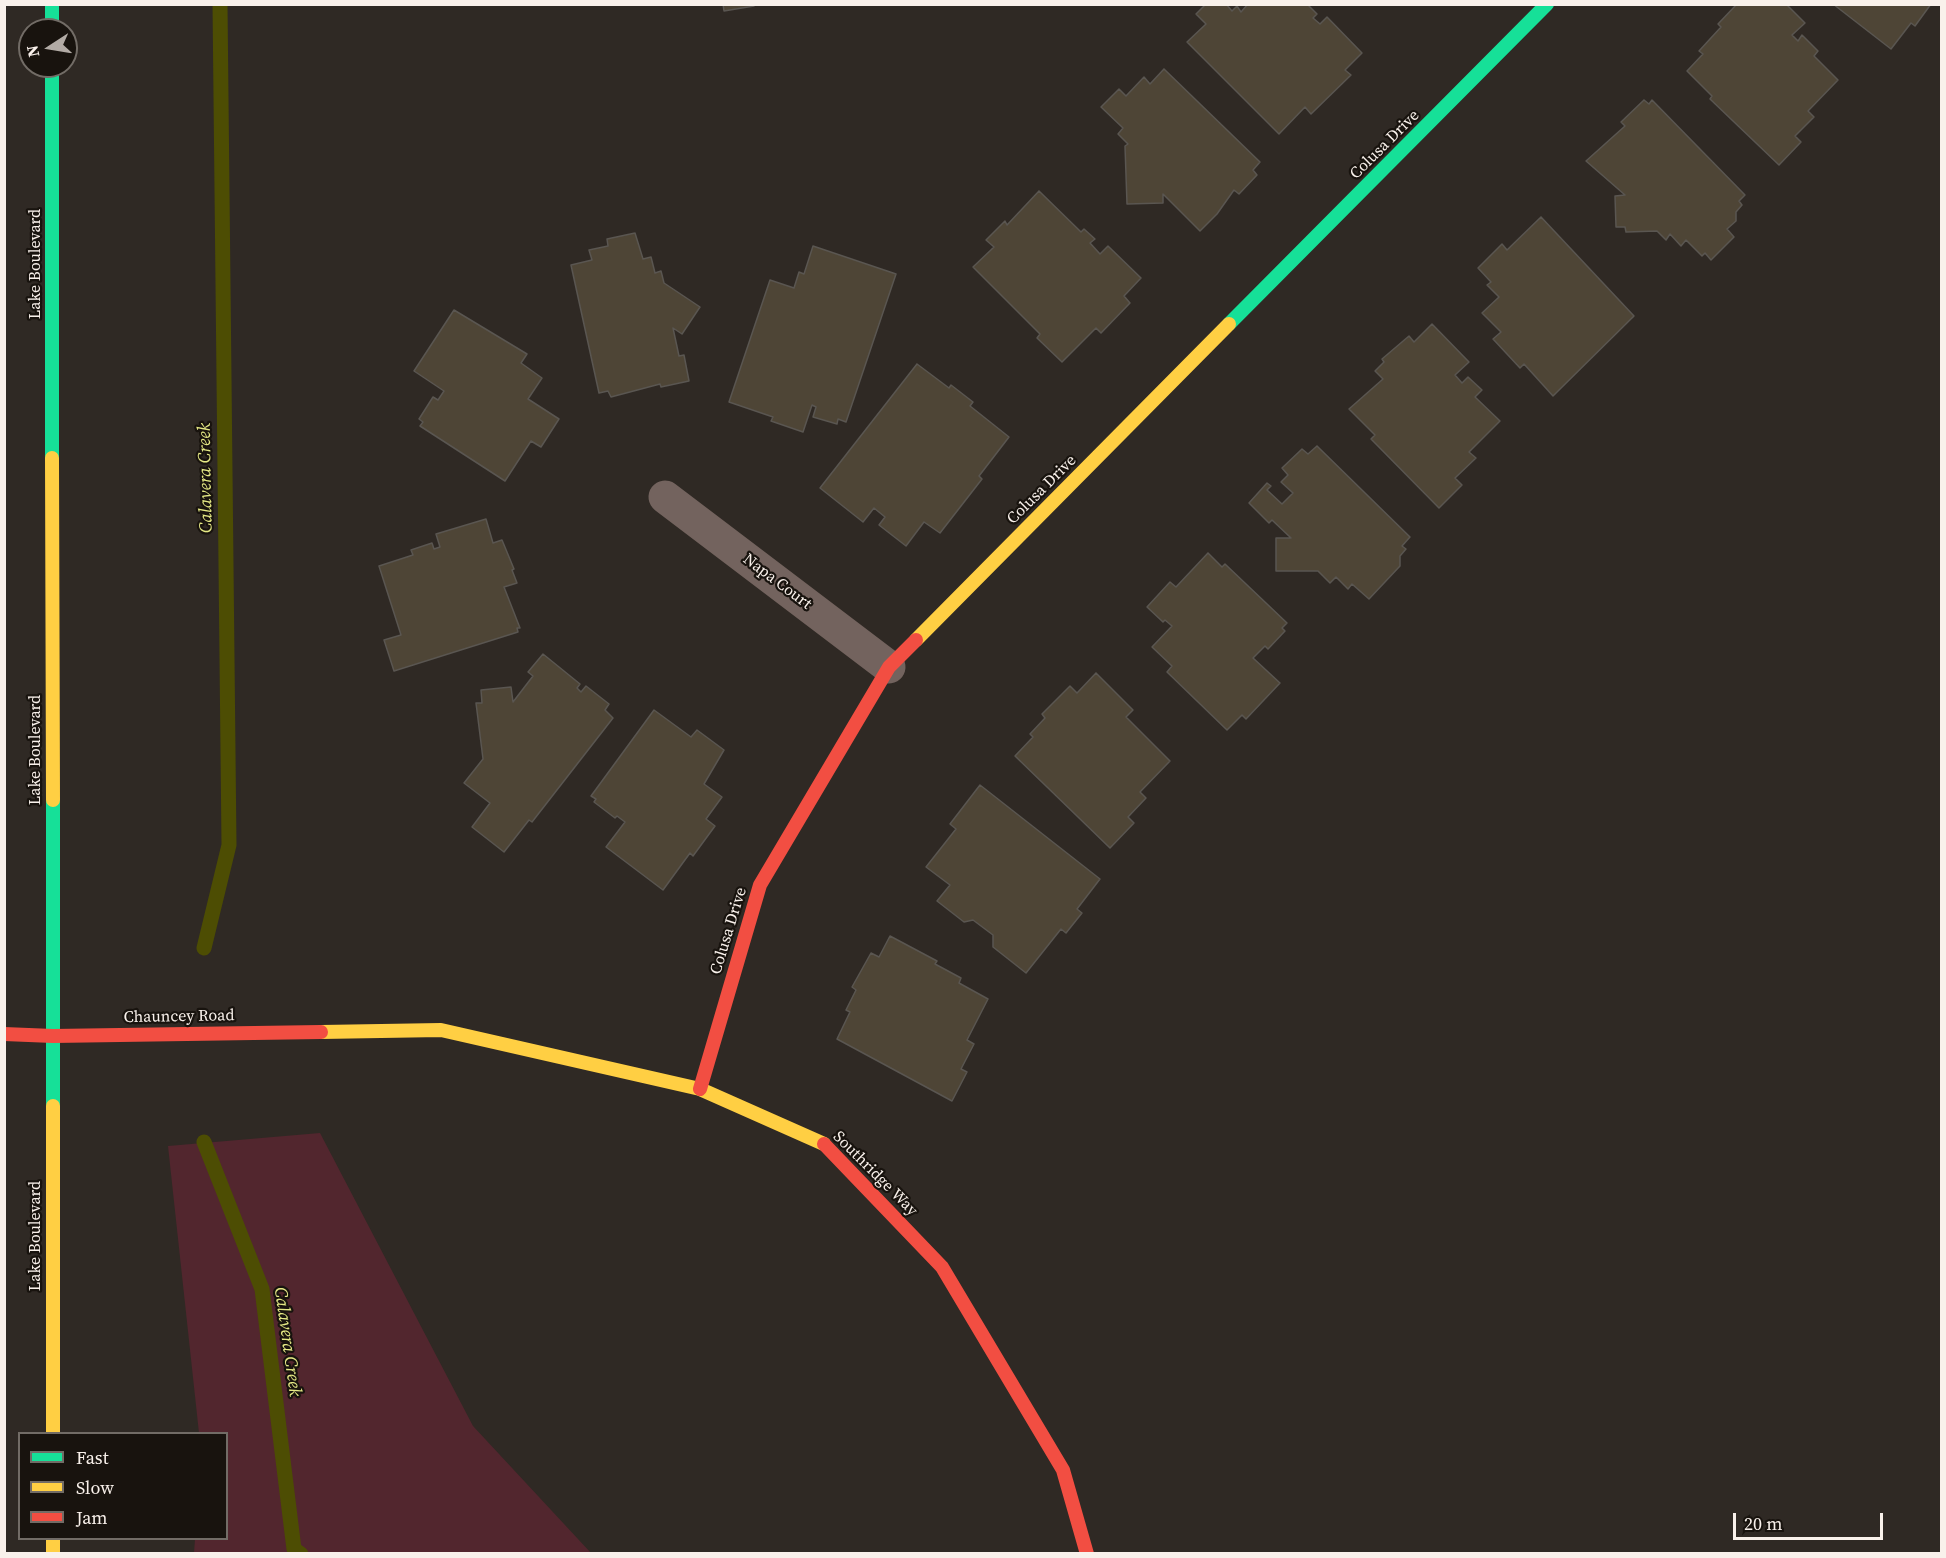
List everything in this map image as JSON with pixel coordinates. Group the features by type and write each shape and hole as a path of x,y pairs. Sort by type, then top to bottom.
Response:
{"street":[{"name":"Colusa Drive","path":"700,1089 760,885 889,667 1547,4"},
{"name":"Lake Boulevard","path":"52,78 53,1432"},
{"name":"Napa Court","path":"665,497 889,667"},
{"name":"Southridge Way","path":"355,1031 441,1030 700,1089 825,1144 942,1266 1063,1470 1087,1554"},
{"name":"Chauncey Road","path":"4,1034 53,1036 355,1031"}],"shaded area":[{"path":"320,1133 473,1426 591,1553 194,1553 195,1540 228,1540 228,1432 199,1432 168,1146"}],"building":[{"path":"723,4 754,4 754,6 724,11"},
{"path":"1206,4 1226,4 1232,11 1237,6 1241,12 1248,4 1307,4 1317,14 1313,18 1320,24 1327,17 1362,53 1345,70 1351,75 1311,114 1305,107 1279,134 1187,42 1206,24 1196,14"},
{"path":"1737,4 1786,4 1805,23 1792,35 1798,41 1802,35 1818,51 1814,56 1838,80 1808,111 1814,117 1795,136 1801,142 1779,165 1710,99 1712,96 1687,71 1703,54 1699,51 1721,27 1718,24"},
{"path":"1833,4 1931,4 1915,26 1911,23 1891,49"},
{"path":"1164,69 1260,162 1253,170 1257,175 1239,194 1234,190 1217,214 1200,231 1163,194 1163,203 1127,204 1125,146 1128,144 1118,134 1123,128 1101,107 1119,89 1126,96 1144,77 1150,84"},
{"path":"1644,100 1649,104 1652,100 1745,195 1739,201 1742,205 1736,212 1736,221 1727,229 1734,237 1711,260 1705,253 1702,256 1686,240 1681,246 1670,234 1666,240 1657,231 1626,232 1625,227 1616,227 1615,196 1625,195 1586,161 1625,126 1621,122"},
{"path":"1039,191 1081,232 1084,229 1095,239 1090,243 1100,254 1108,246 1141,278 1124,296 1130,303 1101,333 1096,328 1062,362 1037,338 1040,334 973,267 994,247 986,240 1005,221 1007,225"},
{"path":"1541,217 1634,316 1553,396 1524,364 1520,368 1493,339 1501,332 1482,313 1499,297 1487,285 1491,282 1478,268 1502,244 1507,250"},
{"path":"635,233 643,259 651,257 655,273 661,271 664,283 700,307 682,334 673,328 679,356 684,355 689,381 661,387 660,384 611,397 608,391 599,393 571,265 592,260 589,250 608,246 607,239"},
{"path":"813,246 896,274 846,422 838,419 837,424 813,417 816,407 812,405 803,432 771,421 773,417 729,402 770,280 794,288 799,272 804,274"},
{"path":"454,310 527,354 521,363 542,378 528,399 559,419 541,447 531,441 505,481 420,426 423,422 419,419 433,397 438,400 444,391 414,371"},
{"path":"1432,324 1469,362 1455,375 1462,383 1468,377 1482,390 1475,397 1500,421 1469,452 1476,458 1455,478 1462,485 1439,508 1371,439 1375,435 1349,409 1383,379 1375,371 1384,362 1382,359 1409,336 1414,342"},
{"path":"917,364 949,388 951,385 973,402 970,406 1009,437 979,476 982,479 940,533 924,522 906,546 879,525 885,517 874,508 863,522 820,488"},
{"path":"1317,446 1410,537 1402,546 1406,549 1400,556 1400,566 1369,599 1352,584 1348,589 1336,577 1330,583 1318,571 1276,571 1276,538 1291,538 1272,520 1269,523 1249,503 1267,483 1271,486 1267,490 1282,504 1293,493 1281,482 1288,475 1282,468 1302,449 1308,454"},
{"path":"486,519 493,543 502,540 514,569 512,570 517,583 504,587 520,628 517,628 518,632 394,671 384,640 401,635 379,566 413,555 411,550 432,543 434,549 440,547 436,534"},
{"path":"1208,553 1222,567 1225,564 1287,623 1282,628 1285,631 1268,649 1265,646 1253,658 1280,683 1246,719 1242,715 1227,730 1167,672 1172,666 1152,647 1172,626 1165,620 1163,622 1147,607 1170,582 1176,587"},
{"path":"543,654 580,684 577,688 581,692 586,686 609,704 605,710 613,718 532,822 529,820 504,852 472,827 490,803 464,783 483,759 476,703 482,703 481,690 511,687 513,702 533,676 528,672"},
{"path":"1096,673 1133,710 1126,717 1170,761 1140,792 1146,798 1128,817 1134,823 1110,848 1015,756 1033,737 1030,734 1045,718 1042,714 1070,686 1077,693"},
{"path":"654,710 691,737 697,730 724,750 704,784 722,797 706,819 715,826 693,856 690,853 663,890 606,847 625,822 617,816 615,818 594,802 596,799 591,796"},
{"path":"980,785 1100,879 1077,909 1082,913 1066,933 1061,929 1026,973 993,947 993,935 973,920 964,922 937,901 950,885 926,867 956,829 950,824"},
{"path":"890,936 937,961 935,964 961,978 959,983 988,999 967,1040 974,1044 961,1069 967,1072 952,1101 837,1039 850,1012 846,1010 856,990 852,987 871,953 879,957"}],"waterway":[{"name":"Calavera Creek","path":"204,948 229,845 220,4"},
{"name":"Calavera Creek","path":"204,1142 262,1289 294,1549 301,1554"}],"traffic: fast":[{"path":"52,4 52,18"},
{"path":"1229,324 1547,4"},
{"path":"52,78 52,458"},
{"path":"53,800 53,1106"}],"traffic: slow":[{"path":"916,640 1229,324"},
{"path":"52,458 53,800"},
{"path":"321,1032 441,1030 700,1089 824,1144"},
{"path":"53,1106 53,1432"},
{"path":"53,1540 53,1554"}],"traffic: jam":[{"path":"700,1089 760,885 889,667 916,640"},
{"path":"4,1034 53,1036 321,1032"},
{"path":"824,1144 942,1267 1063,1470 1087,1554"}]}
